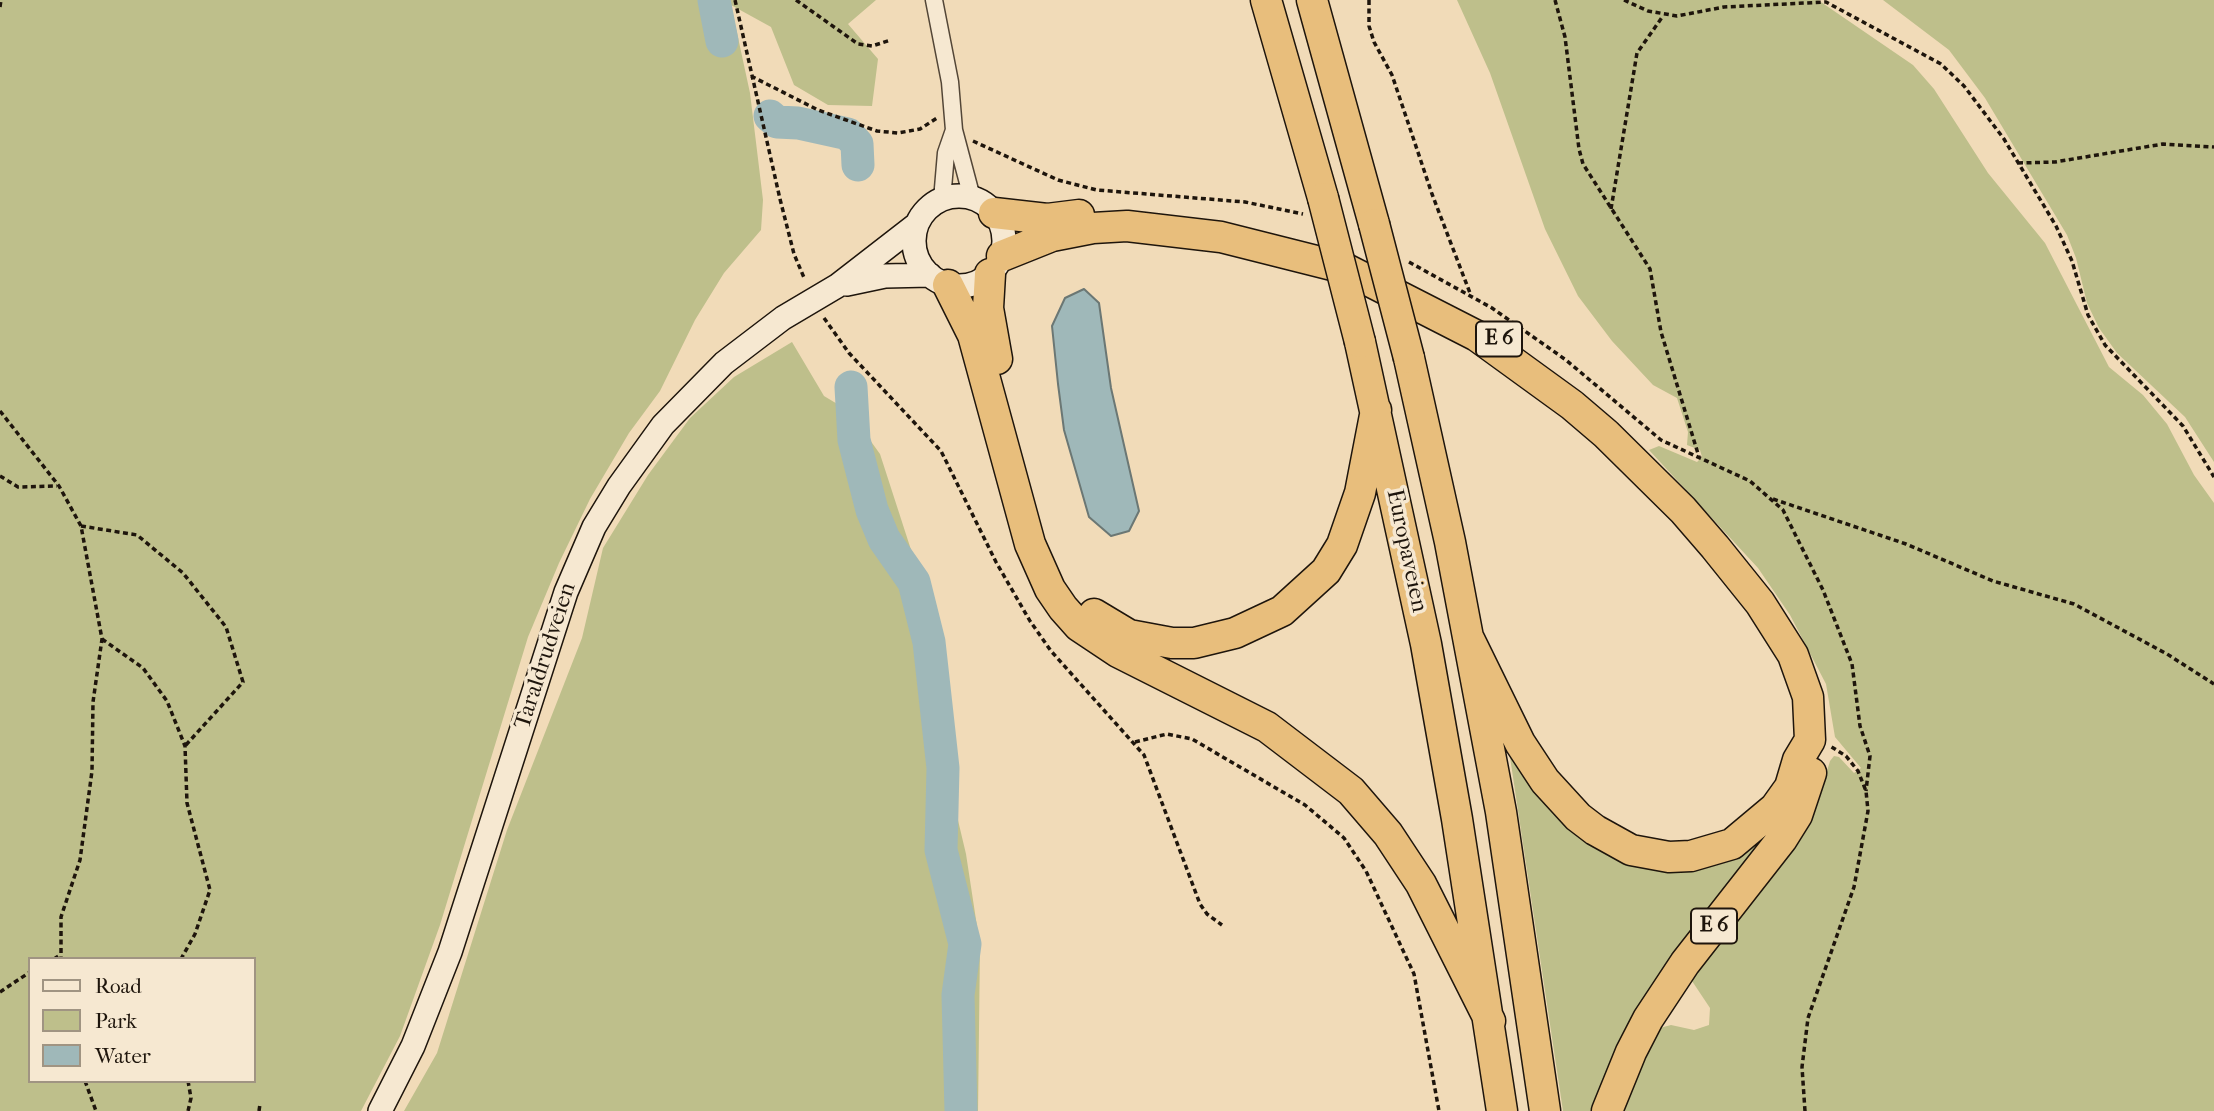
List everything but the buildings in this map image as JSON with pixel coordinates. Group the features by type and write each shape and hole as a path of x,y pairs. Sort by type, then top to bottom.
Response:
{"highway":[{"name":"Europaveien","path":"1266,0 1315,206 1360,342 1426,644 1490,1021 1502,1111"},
{"name":"Europaveien","path":"1312,0 1409,358 1469,639 1501,812 1545,1111"},
{"name":"E 6","path":"983,205 1047,219 1132,214 1234,226 1297,242 1362,263 1437,300 1517,351 1639,453 1708,525 1770,600 1790,631 1812,679 1818,701 1818,742 1807,790 1797,815 1754,877 1659,1001 1630,1052 1607,1111"},
{"name":"E 6","path":"996,265 1052,236 1093,228 1127,226 1221,237 1344,268 1477,336 1598,426 1668,494 1715,547 1760,603 1793,655 1808,697 1810,740 1798,760 1790,787 1775,808 1732,844 1691,856 1650,855 1631,850 1595,831 1545,781 1520,743 1469,639"},
{"path":"996,265 987,290 990,330 1045,538 1054,560 1078,599 1091,612 1129,635 1172,643 1216,639 1261,624 1306,592 1326,571 1350,524 1360,493 1376,410"},
{"path":"939,280 974,335 1030,544 1049,589 1063,608 1079,626 1118,652 1267,727 1351,791 1388,834 1421,884 1490,1021"}],"main road":[{"path":"942,200 983,205 1003,233 996,265 970,285 939,280 916,252 917,225 932,206 942,200"},
{"name":"Taraldrudveien","path":"380,1111 413,1046 440,981 476,877 554,626 594,527 641,453 703,382 762,333 837,286 917,225"},
{"name":"Taraldrudveien","path":"837,286 885,276 939,280"}],"street":[{"path":"934,0 950,82 954,130 983,205"},
{"path":"942,200 946,153 954,130"}],"path":[{"path":"0,7 1,0"},
{"path":"735,0 794,254 805,280"},
{"path":"796,0 859,44 872,46 891,40"},
{"path":"1369,0 1369,26 1374,42 1392,75 1470,295"},
{"path":"1555,0 1565,37 1583,164 1611,210 1638,246 1650,269 1661,332 1699,457"},
{"path":"1624,0 1664,16 1691,15 1735,6 1767,7 1826,2 1852,14 1895,42 1941,64 1954,75 1998,130 2066,244 2088,315 2105,345 2183,426 2214,477"},
{"path":"1734,0 1735,6"},
{"path":"1611,210 1637,53 1664,16"},
{"path":"751,76 818,110 877,131 898,133 920,129 939,117 954,130 1032,168 1058,180 1097,190 1315,206"},
{"path":"2018,163 2055,162 2163,144 2214,147"},
{"path":"1405,260 1470,295 1566,360 1661,440 1737,473 1783,510 1806,554 1852,664 1860,726 1870,756 1866,791 1867,827 1860,865 1808,1018 1802,1067 1805,1111"},
{"path":"824,318 849,353 941,452 996,562 1030,621 1068,670 1135,742 1160,792 1200,904 1207,914 1222,925"},
{"path":"0,411 59,486 80,526 103,639 93,702 92,771 82,848 61,917 61,957"},
{"path":"0,476 18,487 59,486"},
{"path":"1770,498 1906,544 1993,581 2074,604 2167,654 2214,684"},
{"path":"80,526 137,535 183,573 226,627 243,682 185,746"},
{"path":"103,639 143,668 167,701 185,746 187,803 210,890 195,934 182,957"},
{"path":"1135,742 1167,734 1192,739 1305,805 1344,838 1366,871 1414,974 1439,1111"},
{"path":"1818,742 1834,747 1846,756 1858,771 1866,791"},
{"path":"0,992 28,973"},
{"path":"86,1083 96,1111"},
{"path":"188,1083 191,1098 188,1111"},
{"path":"259,1111 260,1104"}],"green space":[{"path":"0,0 876,0 848,24 878,59 872,106 828,105 794,85 771,27 731,5 750,93 763,200 761,230 724,273 695,320 660,391 629,433 590,499 559,563 528,637 440,925 400,1036 361,1111 0,1111"},
{"path":"1457,0 1818,0 1913,65 1934,89 1988,173 2045,243 2109,367 2143,395 2167,424 2194,475 2214,503 2214,1111 1617,1111 1656,1029 1671,1025 1694,1030 1709,1025 1710,1008 1690,978 1824,781 1830,761 1834,756 1839,757 1854,773 1861,768 1835,737 1826,684 1790,615 1758,568 1649,450 1659,446 1697,462 1702,457 1700,450 1687,445 1688,432 1677,398 1653,385 1612,341 1578,296 1545,229 1490,73"},
{"path":"1883,0 2214,0 2214,462 2185,417 2117,353 2099,328 2087,303 2076,258 2067,235 1985,98 1949,50"},
{"path":"792,342 824,396 849,411 880,454 925,593 943,689 952,795 966,854 980,946 978,1111 404,1111 437,1053 507,830 582,638 603,548 648,475 690,418 734,377"},
{"path":"1507,737 1647,862 1785,811 1598,1111 1563,1111"}],"water":[{"path":"1084,289 1099,303 1111,388 1139,511 1129,531 1111,536 1089,517 1064,430 1058,384 1052,326 1065,298"}],"waterway":[{"path":"714,0 722,41"},
{"path":"770,116 777,122 798,123 848,134 857,144 858,165"},
{"path":"851,387 854,440 872,510 884,539 914,582 929,642 943,768 941,850 965,944 958,995 961,1111"}]}
